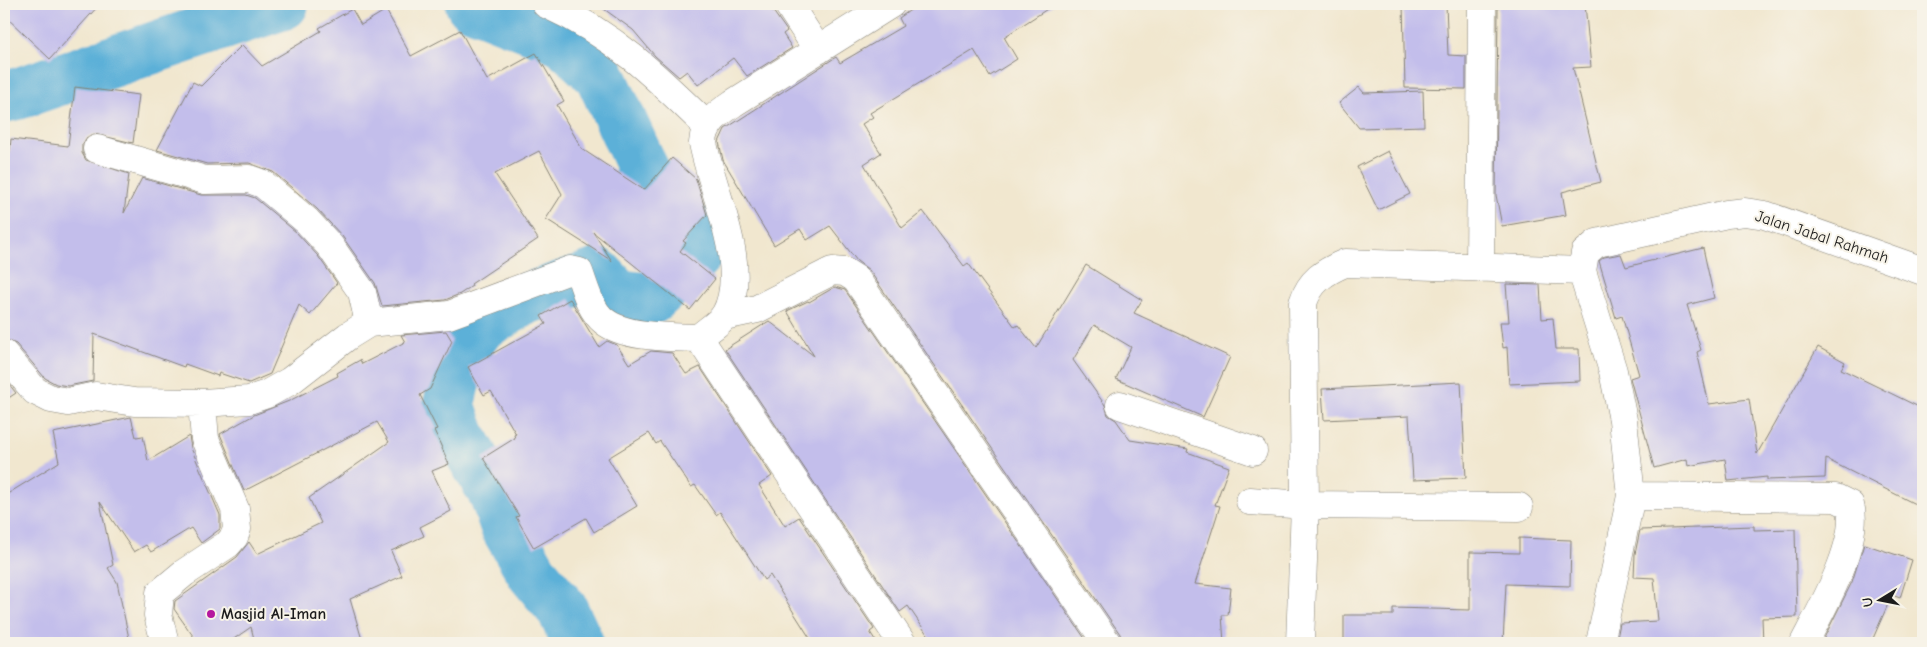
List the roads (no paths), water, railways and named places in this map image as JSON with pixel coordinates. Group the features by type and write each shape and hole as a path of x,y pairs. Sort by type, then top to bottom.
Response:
{"street":[{"path":"546,4 569,14 622,47 643,64 707,126"},
{"path":"788,4 818,50"},
{"path":"724,316 733,288 732,266 728,235 706,156 704,133 707,126 717,115 735,102 891,4"},
{"path":"1480,268 1482,4"},
{"path":"97,149 204,180 249,179 263,184 306,221 330,246 362,292 369,323"},
{"name":"Jalan Jabal Rahmah","path":"1582,271 1585,253 1597,243 1717,216 1746,212 1765,215 1923,271"},
{"path":"1300,643 1305,505 1303,303 1307,290 1329,270 1345,263 1582,271 1613,371 1622,420 1631,496 1600,643"},
{"path":"4,354 35,391 51,399 68,402 96,396 134,402 202,403 249,400 267,394 290,381 348,336 369,323 449,315 560,272 570,270 578,272 589,300 602,320 616,328 645,334 699,338 724,316 757,308 832,271 845,272 856,279 1107,643"},
{"path":"699,338 902,643"},
{"path":"164,643 158,615 160,593 184,573 228,544 234,537 237,529 235,509 205,439 202,403"},
{"path":"1120,406 1253,451"},
{"path":"1631,496 1819,497 1836,498 1850,505 1853,516 1836,579 1804,643"},
{"path":"1250,501 1305,505 1518,507"}],"waterway":[{"path":"4,97 283,4"},
{"path":"471,4 563,40 600,75 645,173 664,202 681,221 698,234 700,250 651,299 618,295 598,274 526,299 481,325 461,352 449,404 460,435 495,495 506,527 533,574 562,609 578,643"}],"place":[{"name":"Masjid Al-Iman","path":"211,614"}]}
